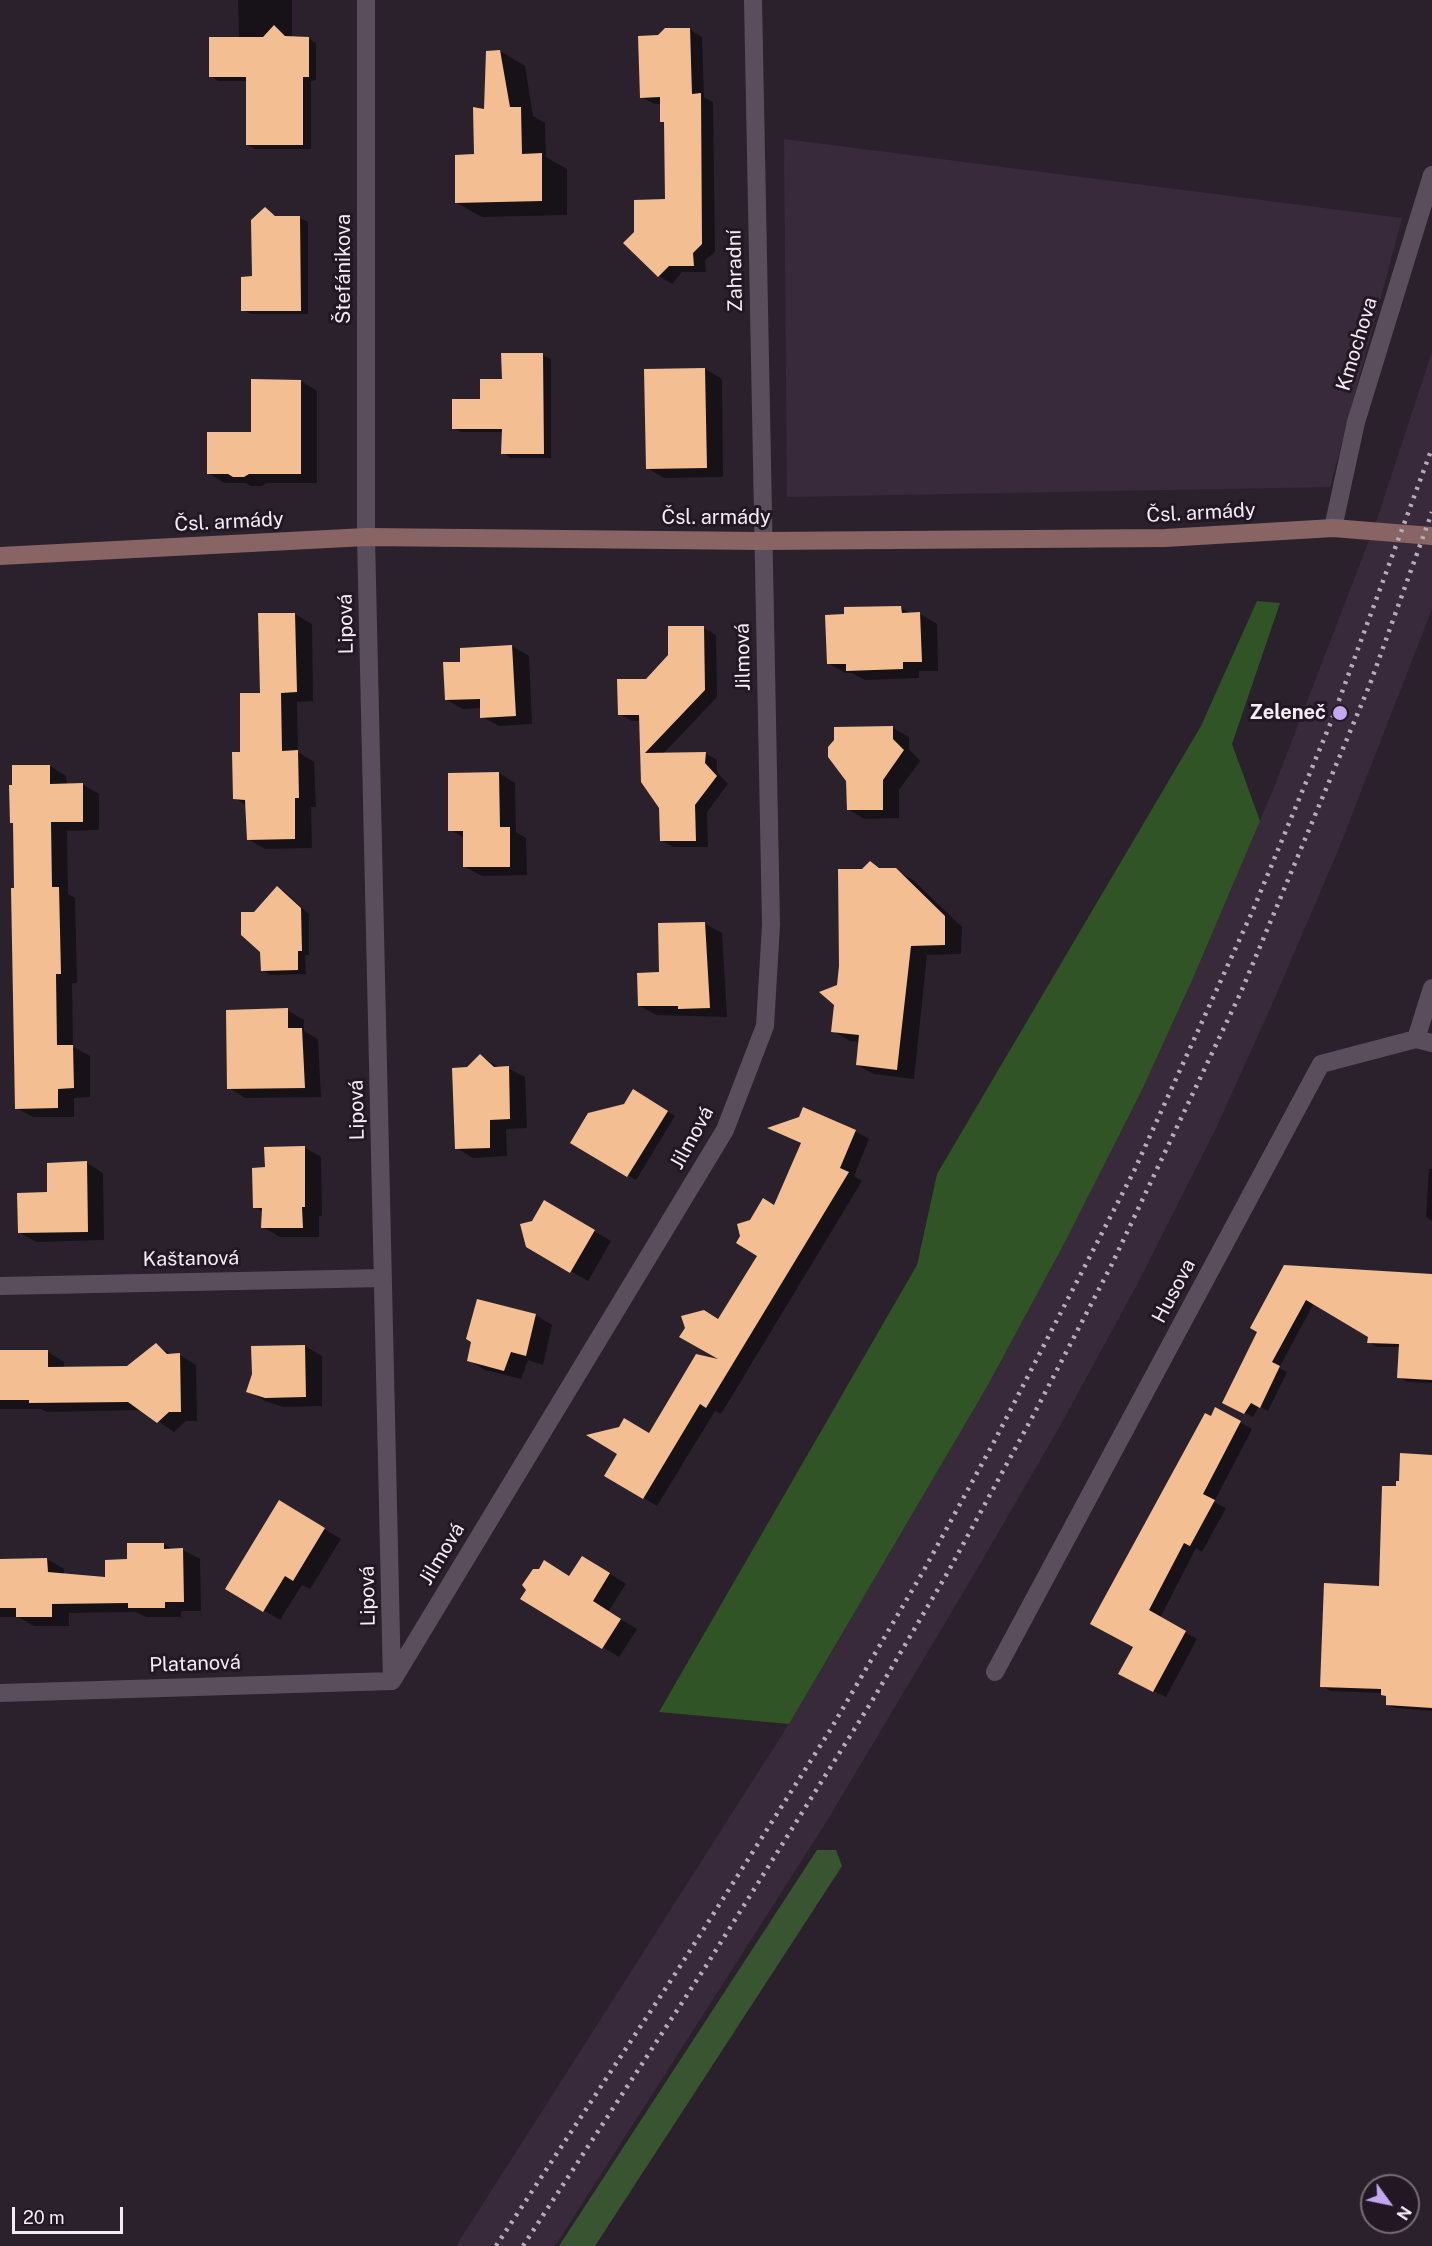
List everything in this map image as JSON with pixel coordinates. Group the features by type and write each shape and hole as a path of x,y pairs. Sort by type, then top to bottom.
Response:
{"street":[{"name":"Štefánikova","path":"366,0 366,537"},
{"name":"Zahradní","path":"753,0 762,541"},
{"name":"Kmochova","path":"1333,528 1356,422 1432,175"},
{"name":"Čsl. armády","path":"0,556 366,537 762,541 1165,538 1333,528 1432,536"},
{"name":"Lipová","path":"366,537 392,1681"},
{"name":"Jilmová","path":"392,1681 725,1130 765,1026 771,925 762,541"},
{"name":"Husova","path":"995,1672 1321,1064 1424,1041 1432,988"},
{"name":"Kaštanová","path":"0,1286 383,1278"},
{"name":"Platanová","path":"0,1693 392,1681"}],"shaded area":[{"path":"784,139 1402,218 1330,487 787,497"},
{"path":"1432,352 1432,609 1337,853 1270,1009 1217,1126 1139,1281 1060,1426 825,1824 555,2246 456,2246 789,1724 988,1385 1065,1242 1142,1090 1194,976 1273,790 1375,525"}],"green space":[{"path":"1257,601 1280,603 1232,744 1260,821 1194,976 1142,1090 1065,1242 988,1385 789,1724 659,1712 917,1265 937,1174 1201,726"},
{"path":"817,1850 836,1850 842,1866 595,2246 559,2246"}],"building":[{"path":"274,25 285,36 309,37 309,77 303,77 303,145 246,145 246,77 209,77 209,37 263,37"},
{"path":"665,28 690,28 692,94 701,93 702,244 693,253 694,266 669,266 658,277 623,243 634,232 634,200 665,199 664,122 660,122 660,97 640,98 638,36 658,35"},
{"path":"500,50 510,107 521,107 522,154 542,153 542,201 455,203 455,155 474,154 473,107 484,109 486,51"},
{"path":"265,207 275,216 300,216 301,311 241,311 241,277 252,276 251,220"},
{"path":"501,353 543,353 544,454 501,454 502,429 452,429 452,399 480,399 480,379 502,379"},
{"path":"705,368 707,468 646,469 644,369"},
{"path":"251,379 301,380 301,474 249,474 244,477 233,477 228,474 207,474 207,432 251,432"},
{"path":"901,606 902,613 920,612 922,662 903,662 903,669 846,671 846,664 827,664 825,615 844,614 844,607"},
{"path":"258,613 295,613 297,692 281,693 282,751 298,750 299,798 295,798 295,839 247,840 245,800 233,799 232,752 240,752 240,693 260,693"},
{"path":"668,626 704,626 705,690 645,753 706,752 705,763 717,776 695,805 696,841 660,841 659,808 641,782 639,715 618,715 617,679 646,679 668,655"},
{"path":"512,645 516,716 480,718 480,699 445,700 443,662 460,662 460,648"},
{"path":"893,726 893,739 904,750 883,780 883,810 847,810 846,781 828,757 828,747 834,740 834,727"},
{"path":"12,765 50,765 50,784 83,783 83,822 51,822 52,887 59,887 61,974 56,974 57,1045 73,1045 74,1088 58,1089 58,1108 15,1109 11,888 14,888 13,823 10,823 9,785 12,785"},
{"path":"499,772 500,827 510,827 510,867 463,867 463,831 448,831 448,773"},
{"path":"870,861 879,868 896,868 945,916 945,945 911,946 897,1070 856,1065 859,1035 831,1032 834,1005 819,992 837,985 839,966 838,869 862,869"},
{"path":"277,886 301,908 302,951 298,951 298,970 261,971 260,952 241,935 241,912 254,912"},
{"path":"705,922 710,1008 678,1009 678,1006 638,1006 637,973 659,972 658,923"},
{"path":"288,1008 288,1028 302,1028 305,1088 227,1089 226,1010"},
{"path":"480,1054 494,1067 509,1066 510,1119 490,1120 490,1148 455,1149 452,1068 467,1067"},
{"path":"633,1089 668,1111 627,1177 570,1143 588,1113 624,1104"},
{"path":"803,1107 856,1130 840,1168 849,1172 706,1408 700,1404 643,1499 604,1476 617,1454 586,1435 619,1427 624,1418 649,1433 696,1354 718,1359 679,1337 685,1328 681,1316 704,1310 718,1319 757,1256 736,1243 740,1236 737,1224 750,1220 763,1198 774,1205 801,1143 767,1128 799,1117"},
{"path":"305,1146 303,1228 261,1228 262,1208 253,1208 252,1168 265,1167 264,1147"},
{"path":"87,1161 88,1232 18,1233 17,1193 47,1192 47,1163"},
{"path":"544,1200 595,1230 570,1273 526,1247 520,1224 532,1221"},
{"path":"1284,1265 1432,1274 1432,1380 1397,1378 1399,1344 1367,1343 1368,1337 1306,1300 1272,1362 1280,1366 1260,1408 1251,1403 1244,1414 1222,1403 1257,1332 1250,1328"},
{"path":"477,1299 536,1314 526,1356 511,1352 504,1371 467,1361 471,1342 466,1339"},
{"path":"156,1343 167,1354 180,1353 181,1412 169,1412 157,1423 128,1402 29,1403 29,1400 0,1400 0,1350 48,1350 48,1367 127,1366"},
{"path":"305,1345 306,1397 265,1398 246,1392 252,1374 251,1346"},
{"path":"1215,1407 1241,1421 1203,1494 1215,1500 1190,1546 1184,1543 1149,1610 1186,1631 1153,1692 1118,1674 1133,1647 1090,1624 1205,1413 1211,1416"},
{"path":"1400,1453 1432,1455 1432,1708 1386,1705 1386,1696 1381,1695 1381,1689 1320,1687 1324,1583 1379,1586 1382,1486 1396,1486 1396,1481 1399,1481"},
{"path":"279,1500 325,1528 293,1581 285,1576 263,1612 225,1589"},
{"path":"127,1543 164,1543 164,1549 183,1548 184,1602 165,1602 165,1608 128,1608 128,1603 52,1604 52,1617 16,1617 16,1608 0,1608 0,1559 47,1558 48,1572 105,1577 105,1560 127,1559"},
{"path":"582,1556 610,1573 593,1601 621,1619 602,1649 520,1599 526,1590 522,1585 533,1569 539,1569 544,1560 569,1576"}],"railway":[{"path":"496,2246 679,1968 829,1732 924,1570 995,1440 1134,1171 1253,910 1331,722 1432,448"},
{"path":"523,2246 706,1966 872,1701 948,1572 1034,1414 1111,1266 1241,992 1370,684 1432,512"}],"place":[{"name":"Zeleneč","path":"1340,713"}]}
